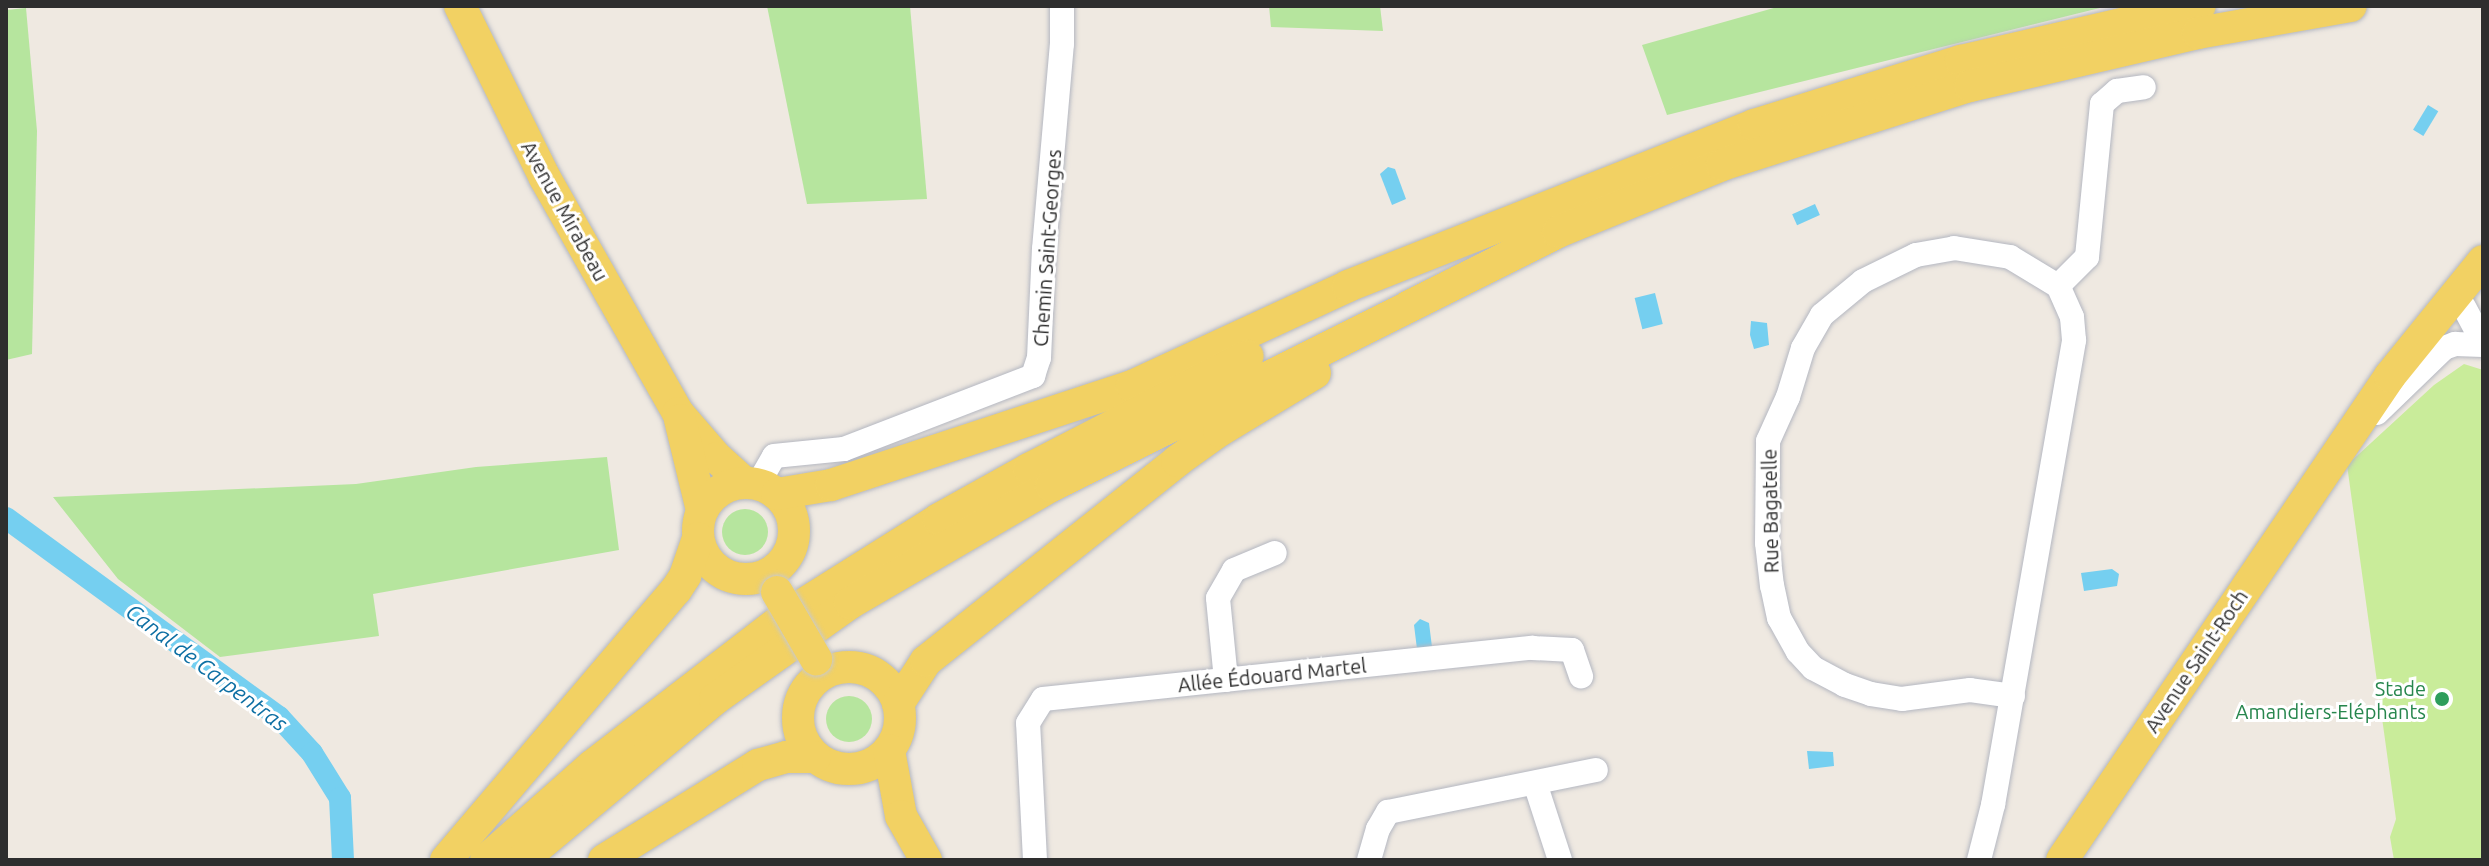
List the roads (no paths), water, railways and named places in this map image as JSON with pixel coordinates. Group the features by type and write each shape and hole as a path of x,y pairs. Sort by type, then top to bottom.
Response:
{"main road":[{"name":"Avenue Mirabeau","path":"460,6 545,178 678,413"},
{"path":"446,860 676,590 685,576 700,524 712,496 727,486 831,485 1132,386 1348,286 1699,146 1862,89 2061,36 2200,6"},
{"path":"522,860 715,699 850,603 953,541 1181,418 1558,232 1722,165 1824,130 1984,83 2169,39 2351,6"},
{"path":"898,704 926,661 1219,431 1330,365 1617,225 1722,165"},
{"path":"486,860 556,797 693,684 791,612 939,519 1361,297 1563,201"},
{"name":"Avenue Saint-Roch","path":"2332,463 2471,300 2483,261"},
{"name":"Avenue Saint-Roch","path":"2062,860 2390,376 2471,300"},
{"path":"678,413 717,458 760,486 792,516 793,544 772,583"},
{"path":"678,413 700,524 702,553 723,574 772,583 820,666"},
{"path":"820,666 868,671 892,691 898,704 898,728 889,750 901,816"},
{"path":"815,757 800,734 799,706 820,666"},
{"path":"604,860 758,765 786,757 815,757 838,769 851,769 865,766 889,750"},
{"path":"851,769 901,816 926,860"}],"street":[{"name":"Chemin Saint-Georges","path":"760,486 774,456 844,449 1033,376 1039,358 1044,249 1062,44 1062,6"},
{"path":"1979,860 2013,696 2074,340 2072,317 2058,286 2087,257 2102,104 2117,91 2144,87"},
{"name":"Rue Bagatelle","path":"2013,696 1970,690 1902,699 1871,694 1813,668 1798,652 1779,618 1772,586 1767,543 1768,441 1788,397 1803,348 1822,315 1863,281 1916,255 1954,248 2010,257 2058,286"},
{"path":"2377,413 2444,348 2467,343 2483,344 2471,300"},
{"path":"1226,680 1218,598 1234,570 1275,553"},
{"name":"Allée Édouard Martel","path":"1035,860 1028,723 1043,699 1532,648 1572,650 1581,676"},
{"path":"1369,860 1378,829 1388,812 1596,770"},
{"path":"1535,783 1560,860"}],"water":[{"path":"2428,105 2438,111 2423,136 2413,130"},
{"path":"1388,167 1395,169 1406,199 1392,205 1380,174"},
{"path":"1815,204 1820,215 1797,225 1792,214"},
{"path":"1655,293 1663,324 1642,329 1635,298"},
{"path":"1751,321 1767,323 1769,345 1754,349 1750,335"},
{"path":"2112,569 2119,574 2117,586 2084,591 2081,573"},
{"path":"1420,619 1429,623 1432,647 1417,649 1414,625"},
{"path":"1807,751 1833,752 1834,766 1809,769"}],"waterway":[{"name":"Canal de Carpentras","path":"6,518 279,717 312,753 340,798 343,860"}],"place":[{"name":"Stade Amandiers-Eléphants","path":"2442,699"}]}
